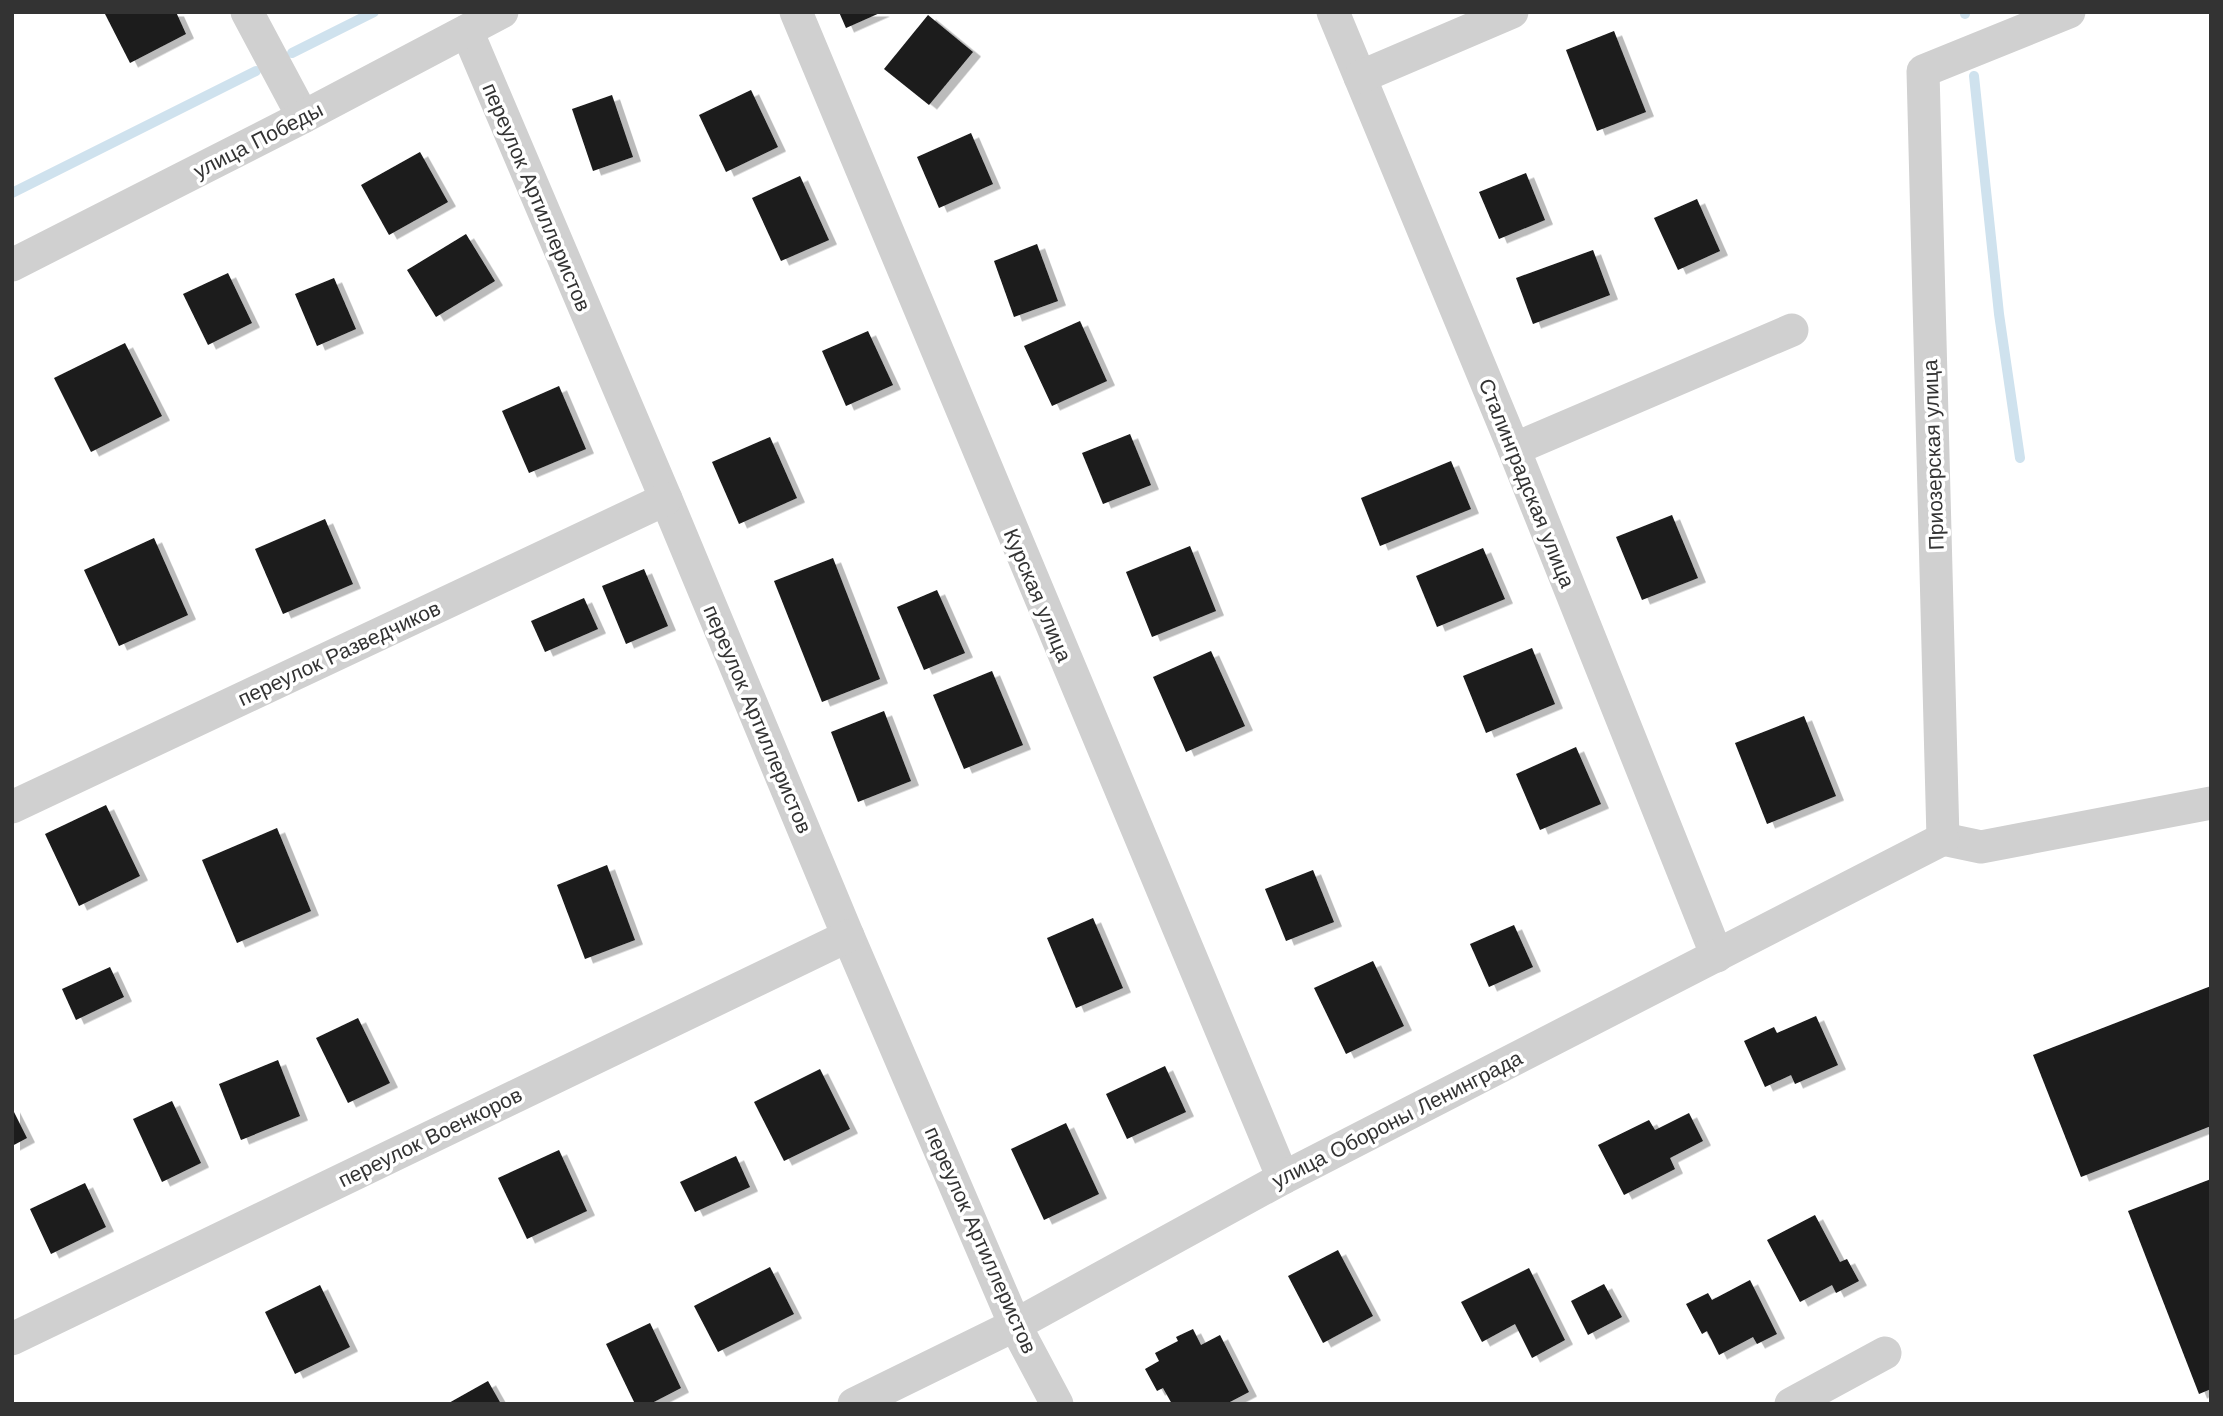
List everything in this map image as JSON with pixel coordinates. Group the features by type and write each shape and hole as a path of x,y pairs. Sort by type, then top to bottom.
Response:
{"street":[{"path":"247,12 303,117"},
{"name":"улица Победы","path":"12,265 502,12"},
{"name":"Курская улица","path":"796,12 1283,1178"},
{"name":"Сталинградская улица","path":"1333,12 1514,449 1717,956"},
{"path":"1360,77 1512,12"},
{"name":"Приозерская улица","path":"1943,839 1923,71 2069,12"},
{"name":"переулок Артиллеристов","path":"467,31 1015,1325 1057,1404"},
{"path":"1514,449 1792,330"},
{"name":"переулок Разведчиков","path":"12,807 666,499"},
{"path":"1943,839 1981,847 2211,803"},
{"name":"улица Обороны Ленинграда","path":"854,1404 1015,1325 1283,1178 1943,839"},
{"name":"переулок Военкоров","path":"12,1339 848,936"},
{"path":"1791,1404 1885,1353"}],"building":[{"path":"104,12 176,12 186,34 130,63"},
{"path":"839,12 882,12 846,28"},
{"path":"928,15 973,52 929,105 884,69"},
{"path":"1614,31 1646,112 1597,131 1566,50"},
{"path":"751,90 778,147 726,172 699,115"},
{"path":"612,95 633,157 593,171 572,109"},
{"path":"971,133 993,184 939,208 917,157"},
{"path":"420,152 448,202 389,235 361,185"},
{"path":"1526,173 1545,220 1499,239 1479,192"},
{"path":"800,176 829,240 781,261 752,198"},
{"path":"1697,199 1720,251 1678,270 1654,218"},
{"path":"466,234 495,281 436,317 407,270"},
{"path":"1037,244 1058,301 1014,317 994,261"},
{"path":"1593,250 1610,295 1533,324 1516,278"},
{"path":"228,273 252,323 208,345 183,294"},
{"path":"334,278 356,329 317,346 295,294"},
{"path":"1080,321 1107,381 1052,406 1024,346"},
{"path":"868,331 893,385 846,406 822,351"},
{"path":"125,343 162,416 91,452 54,378"},
{"path":"559,386 586,449 529,473 502,411"},
{"path":"1130,434 1151,485 1103,504 1082,453"},
{"path":"770,437 797,498 739,524 712,462"},
{"path":"1451,461 1471,509 1380,546 1361,498"},
{"path":"1672,515 1698,578 1642,600 1616,537"},
{"path":"325,519 353,584 283,614 255,549"},
{"path":"154,538 188,615 119,646 84,570"},
{"path":"1190,546 1216,611 1152,637 1126,572"},
{"path":"1483,548 1505,599 1437,627 1416,576"},
{"path":"833,558 880,679 822,702 774,581"},
{"path":"644,569 668,626 626,644 602,586"},
{"path":"937,590 965,653 924,670 897,607"},
{"path":"584,598 598,629 545,652 531,621"},
{"path":"1532,648 1555,704 1486,733 1463,676"},
{"path":"1211,651 1245,726 1186,752 1153,677"},
{"path":"992,671 1023,745 964,769 933,695"},
{"path":"884,711 911,781 858,802 831,732"},
{"path":"1804,716 1836,796 1767,824 1735,743"},
{"path":"1576,747 1601,804 1540,830 1516,774"},
{"path":"106,805 140,876 79,906 45,834"},
{"path":"277,828 311,911 237,943 202,860"},
{"path":"607,865 635,940 585,959 557,885"},
{"path":"1313,870 1334,922 1286,941 1265,889"},
{"path":"1093,918 1123,988 1076,1008 1047,938"},
{"path":"1514,925 1533,967 1489,987 1470,944"},
{"path":"1373,961 1404,1026 1346,1054 1314,988"},
{"path":"110,967 124,997 76,1020 62,989"},
{"path":"2211,986 2211,1126 2081,1177 2033,1055"},
{"path":"1816,1016 1838,1065 1795,1084 1791,1075 1765,1087 1744,1041 1774,1027 1777,1033"},
{"path":"358,1018 390,1083 348,1103 316,1038"},
{"path":"278,1060 300,1116 241,1140 219,1084"},
{"path":"1165,1066 1186,1112 1127,1139 1106,1094"},
{"path":"820,1069 850,1129 784,1161 754,1102"},
{"path":"172,1101 201,1163 162,1182 133,1119"},
{"path":"12,1108 27,1138 12,1146"},
{"path":"1689,1113 1703,1141 1670,1158 1675,1169 1624,1195 1598,1145 1649,1120 1655,1130"},
{"path":"1066,1123 1099,1194 1044,1220 1011,1149"},
{"path":"559,1150 587,1211 527,1239 498,1178"},
{"path":"736,1156 750,1187 695,1212 680,1182"},
{"path":"2211,1179 2211,1389 2199,1394 2128,1211"},
{"path":"85,1183 106,1227 51,1254 30,1209"},
{"path":"1815,1215 1840,1262 1847,1259 1859,1281 1836,1293 1832,1285 1800,1302 1767,1240"},
{"path":"1338,1250 1373,1316 1323,1343 1288,1276"},
{"path":"770,1267 794,1314 718,1352 694,1306"},
{"path":"1529,1268 1565,1340 1532,1358 1515,1324 1482,1342 1461,1302"},
{"path":"1750,1280 1777,1334 1757,1344 1753,1337 1719,1355 1707,1331 1702,1334 1686,1304 1708,1293 1712,1300"},
{"path":"1604,1284 1622,1317 1588,1335 1571,1301"},
{"path":"320,1285 350,1347 295,1374 265,1312"},
{"path":"650,1323 681,1388 650,1404 635,1404 606,1344"},
{"path":"1193,1329 1201,1345 1220,1335 1249,1392 1226,1404 1172,1404 1163,1388 1157,1391 1145,1369 1159,1361 1155,1353 1178,1341 1176,1337"},
{"path":"488,1381 501,1404 447,1404"}],"waterway":[{"path":"292,53 374,12"},
{"path":"12,193 256,71"},
{"path":"1974,76 1999,314 2020,458"}]}
